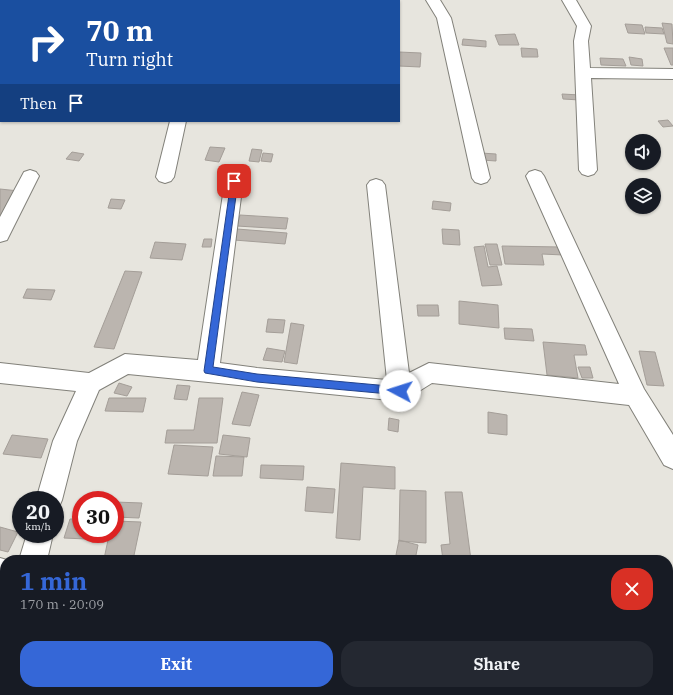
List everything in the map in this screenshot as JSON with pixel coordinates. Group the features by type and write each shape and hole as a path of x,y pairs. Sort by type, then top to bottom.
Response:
{"street":[{"path":"434,0 444,18 452,48 481,178"},
{"path":"569,0 584,26 581,41 588,170"},
{"path":"583,73 673,74"},
{"path":"165,177 178,122"},
{"path":"0,235 30,176"},
{"path":"534,176 636,396 673,457"},
{"path":"208,371 234,181"},
{"path":"376,185 400,391"},
{"path":"0,373 91,383 125,364 400,391 429,373 636,396"},
{"path":"51,491 65,441 91,383"},
{"path":"34,555 38,543"}],"building":[{"path":"662,23 672,24 673,44 667,43"},
{"path":"625,24 642,25 645,34 628,33"},
{"path":"645,27 662,28 664,34 646,33"},
{"path":"515,34 519,45 499,45 495,35"},
{"path":"463,39 486,41 486,47 462,45"},
{"path":"521,48 537,49 538,57 522,57"},
{"path":"664,48 673,48 673,65 671,65"},
{"path":"400,52 421,53 420,67 400,66"},
{"path":"629,57 642,59 643,66 631,65"},
{"path":"600,58 623,59 626,66 601,65"},
{"path":"562,94 580,95 580,100 563,99"},
{"path":"668,120 673,126 663,127 658,121"},
{"path":"210,147 225,148 219,162 205,160"},
{"path":"252,149 262,150 259,162 249,161"},
{"path":"72,152 84,154 79,161 66,159"},
{"path":"263,153 273,154 271,162 261,161"},
{"path":"481,153 496,154 496,161 482,160"},
{"path":"0,189 19,191 0,219"},
{"path":"111,199 125,200 121,209 108,208"},
{"path":"433,201 451,203 450,211 432,209"},
{"path":"240,215 288,218 286,229 237,226"},
{"path":"237,229 287,233 285,244 234,240"},
{"path":"442,229 459,230 460,245 443,244"},
{"path":"204,239 212,239 211,247 202,247"},
{"path":"155,242 186,244 182,260 150,258"},
{"path":"485,244 497,244 502,265 490,265"},
{"path":"484,246 488,267 497,266 502,285 482,286 474,247"},
{"path":"502,246 561,247 563,255 542,254 544,265 505,264"},
{"path":"125,271 142,272 114,349 94,347"},
{"path":"27,289 55,290 51,300 23,298"},
{"path":"459,301 498,305 499,328 459,324"},
{"path":"417,305 438,305 439,316 418,316"},
{"path":"268,319 285,320 283,333 266,332"},
{"path":"291,323 304,325 297,364 284,362"},
{"path":"504,328 532,329 534,341 505,339"},
{"path":"543,342 585,345 587,355 574,355 578,378 547,375"},
{"path":"267,348 285,351 282,362 263,360"},
{"path":"639,351 655,352 664,386 647,385"},
{"path":"578,367 590,367 593,378 582,378"},
{"path":"119,383 132,387 127,396 114,393"},
{"path":"177,385 190,386 187,400 174,399"},
{"path":"242,392 259,395 250,426 232,424"},
{"path":"109,398 146,398 143,412 105,411"},
{"path":"199,398 223,398 217,443 165,443 167,430 194,430"},
{"path":"488,412 507,415 507,435 488,433"},
{"path":"389,418 399,420 398,432 388,430"},
{"path":"12,435 48,439 41,458 3,454"},
{"path":"223,435 250,438 247,457 219,454"},
{"path":"174,445 213,447 208,476 168,474"},
{"path":"216,456 244,457 242,476 213,476"},
{"path":"341,463 395,467 395,489 363,487 360,540 336,538"},
{"path":"261,465 304,466 303,480 260,478"},
{"path":"307,487 335,489 333,513 305,511"},
{"path":"400,490 426,491 426,543 399,541"},
{"path":"445,492 462,492 470,555 442,555 441,545 450,544"},
{"path":"124,502 142,503 139,518 124,517"},
{"path":"70,519 72,519 72,538 64,538"},
{"path":"124,521 141,522 134,555 105,555 107,543 124,543"},
{"path":"0,527 12,530 12,543 8,552 0,550"},
{"path":"399,540 418,545 416,555 396,555"}],"route":[{"path":"234,181 208,371 257,378 400,391"}]}
